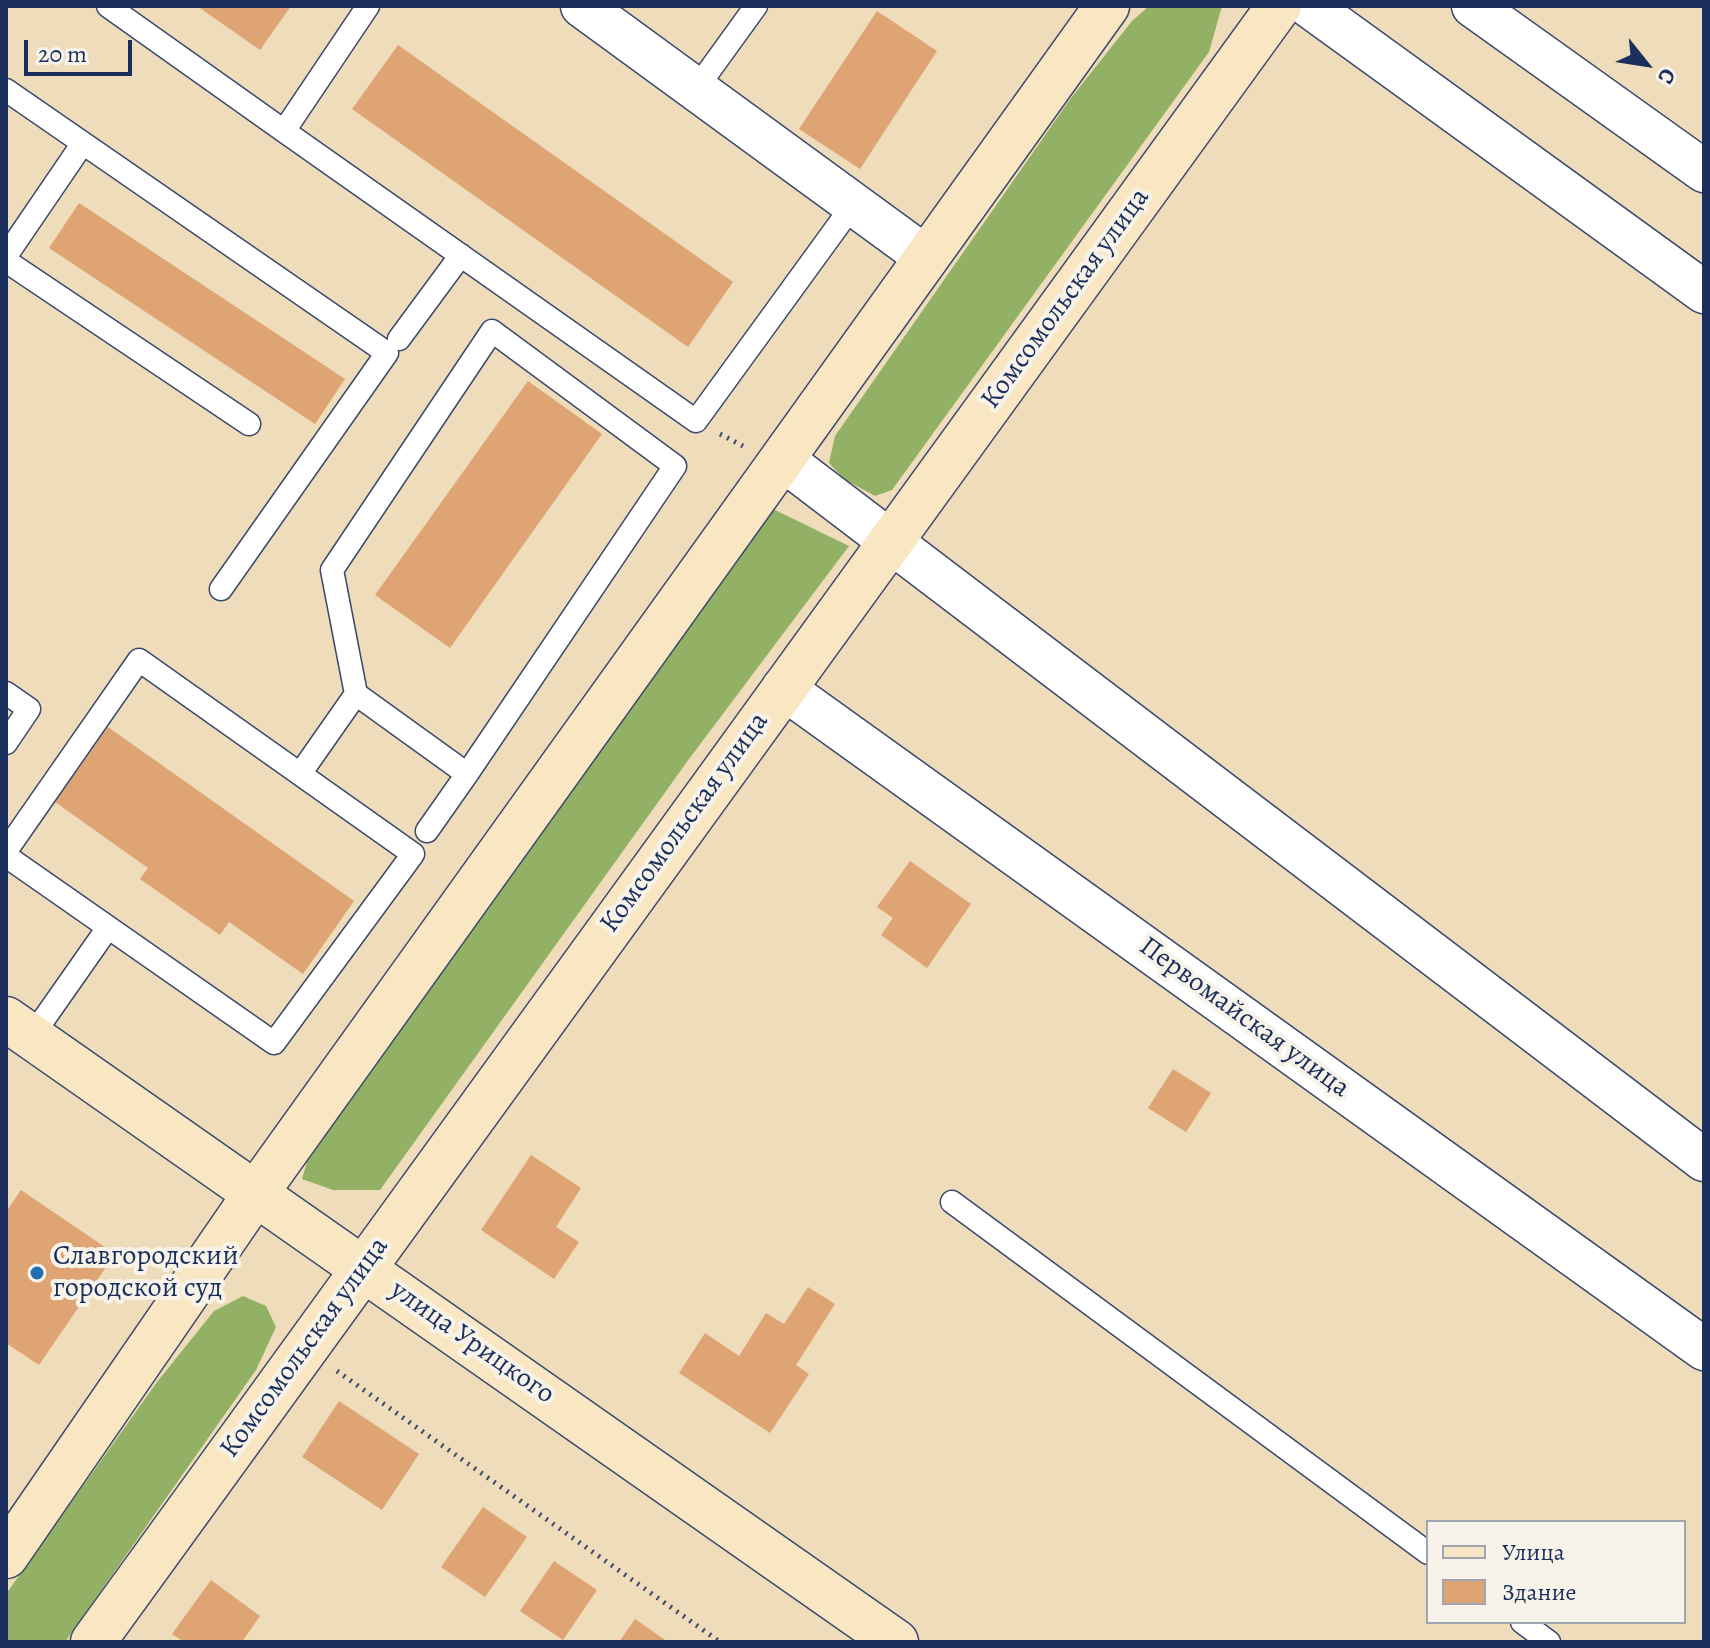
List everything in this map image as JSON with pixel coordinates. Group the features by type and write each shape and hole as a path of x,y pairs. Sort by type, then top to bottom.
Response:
{"street":[{"path":"582,6 927,258"},
{"path":"6,1556 256,1193 1107,6"},
{"name":"Комсомольская улица","path":"93,1642 1279,6"},
{"path":"1309,6 1704,292"},
{"path":"1473,6 1704,171"},
{"path":"782,459 1704,1160"},
{"name":"Первомайская улица","path":"783,688 1704,1349"},
{"name":"улица Урицкого","path":"19,1028 896,1642"}],"lane":[{"path":"108,6 696,421 853,205"},
{"path":"284,131 368,6"},
{"path":"696,89 756,6"},
{"path":"6,90 387,353 221,589"},
{"path":"83,143 6,258 249,424"},
{"path":"399,339 461,255"},
{"path":"427,831 467,774 675,466 492,331 332,570 356,694 467,774"},
{"path":"139,660 300,774 413,854 274,1043 107,929 6,853 139,660"},
{"path":"6,693 29,709 6,743"},
{"path":"300,774 356,694"},
{"path":"19,1028 107,929"},
{"path":"952,1202 1426,1552"},
{"path":"1525,1624 1549,1642"}],"path":[{"path":"696,421 752,451 782,459"},
{"path":"333,1368 720,1642"}],"green space":[{"path":"1149,6 1222,6 1209,52 892,490 875,496 844,479 829,463 835,436 1071,98 1132,21"},
{"path":"773,509 849,546 689,759 380,1190 333,1190 302,1179 313,1141"},
{"path":"243,1296 266,1306 276,1327 256,1370 65,1642 6,1642 6,1594 157,1382 214,1311"}],"building":[{"path":"197,6 291,6 260,50"},
{"path":"877,11 937,51 860,169 799,129"},
{"path":"398,45 733,282 688,347 352,109"},
{"path":"79,203 345,379 315,424 49,248"},
{"path":"528,381 602,434 450,648 375,595"},
{"path":"108,727 354,901 303,974 229,922 220,935 140,879 148,868 55,802"},
{"path":"910,861 971,904 927,968 881,935 893,918 877,907"},
{"path":"1173,1069 1211,1093 1186,1132 1148,1108"},
{"path":"531,1155 581,1188 556,1227 579,1242 554,1279 481,1230"},
{"path":"21,1190 115,1254 39,1365 6,1343 6,1212"},
{"path":"808,1287 835,1304 796,1365 809,1374 770,1433 679,1373 705,1333 739,1356 766,1313 784,1324"},
{"path":"339,1401 419,1454 382,1510 302,1457"},
{"path":"483,1507 527,1537 485,1597 441,1567"},
{"path":"554,1561 597,1590 563,1640 520,1611"},
{"path":"211,1580 260,1616 242,1642 184,1642 172,1634"},
{"path":"635,1619 668,1642 619,1642"}],"place":[{"name":"Славгородский городской суд","path":"37,1273"}]}
